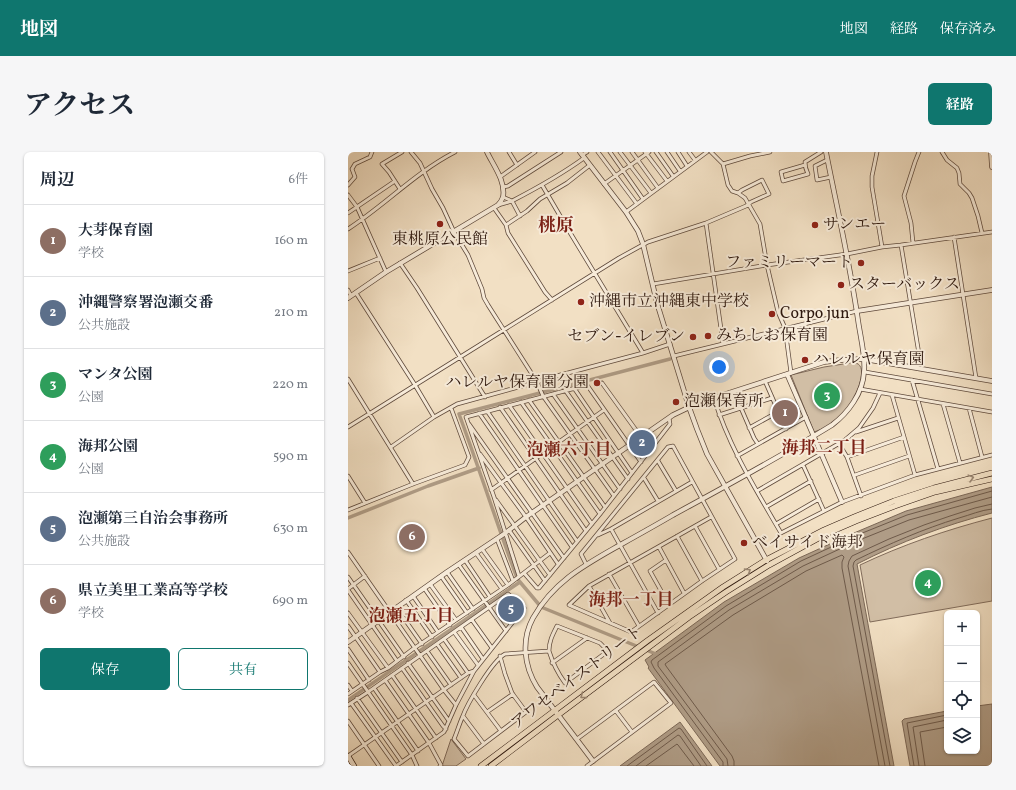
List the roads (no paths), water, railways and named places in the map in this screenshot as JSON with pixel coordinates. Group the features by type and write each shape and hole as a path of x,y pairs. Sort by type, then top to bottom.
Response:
{"main road":[{"name":"アワセベイストリート","path":"491,766 631,653 723,587 848,520 894,501 934,488 992,473"},
{"name":"アワセベイストリート","path":"481,766 768,562 826,534 889,508 935,492 992,479"},
{"path":"348,756 354,766"}],"street":[{"path":"348,185 355,177 352,169 354,164 370,157 372,152"},
{"path":"400,189 382,164 402,152"},
{"path":"411,152 420,163 454,232 468,255 488,306 537,382 543,396 614,496"},
{"path":"348,229 363,220 400,189 436,163 455,152"},
{"path":"487,152 500,177 503,187 503,197 496,207"},
{"path":"509,152 517,165"},
{"path":"500,177 535,152"},
{"path":"503,187 508,186 561,152"},
{"path":"352,296 386,272 496,207 512,201 565,172 587,152"},
{"path":"598,152 637,204"},
{"path":"610,152 643,199"},
{"path":"620,152 651,193"},
{"path":"632,152 658,188"},
{"path":"656,152 673,176"},
{"path":"667,152 680,171"},
{"path":"678,152 687,166"},
{"path":"689,152 695,160"},
{"path":"626,212 707,152"},
{"path":"711,152 723,164 728,185 732,191 745,198 760,224 767,265 778,312 785,328 789,374 842,502"},
{"path":"749,152 750,156"},
{"path":"723,164 770,152"},
{"path":"806,165 781,172 783,181 808,174 806,165 805,162 821,152"},
{"path":"594,761 556,713 534,682 528,667 525,652 526,636 533,617 546,599 564,580 586,564 725,487 832,425 840,419 852,404 860,389 864,372 864,359 847,254 826,152"},
{"path":"877,152 872,176 872,187 882,247"},
{"path":"913,243 911,223 904,196 915,162 920,152"},
{"path":"942,152 957,168 960,184 972,198 982,233"},
{"path":"991,152 992,167"},
{"path":"604,184 647,153 667,181"},
{"path":"582,155 626,212 638,231 643,244 657,302 689,407 707,454 768,562"},
{"path":"827,160 815,166 817,180 831,177"},
{"path":"506,225 532,207 540,199 567,183 590,165"},
{"path":"348,427 643,244 706,223 746,206 758,198 769,194 762,180 742,190 738,194"},
{"path":"348,212 395,181"},
{"path":"542,185 643,353"},
{"path":"503,197 512,201 520,216"},
{"path":"349,198 357,207 386,272"},
{"path":"496,207 506,225 508,233 545,292 552,300"},
{"path":"706,223 723,343"},
{"path":"653,284 767,265 847,254 882,247 992,232"},
{"path":"954,237 976,378"},
{"path":"901,245 919,354 917,368"},
{"path":"348,271 380,258"},
{"path":"400,264 417,288 485,397"},
{"path":"348,290 415,385 434,417"},
{"path":"674,356 857,311 992,290"},
{"path":"391,447 434,417 457,404 643,353 670,344"},
{"path":"348,642 641,437 669,418 689,407 824,362 841,360 864,359 992,381"},
{"path":"864,372 992,394"},
{"path":"348,379 413,484"},
{"path":"912,380 938,469"},
{"path":"765,381 786,428"},
{"path":"602,383 641,437"},
{"path":"520,576 507,531 466,417 587,385 641,462"},
{"path":"574,388 632,473"},
{"path":"860,389 992,412"},
{"path":"565,390 628,479"},
{"path":"757,491 839,444 854,433 873,408 880,393"},
{"path":"552,394 620,490"},
{"path":"892,395 915,475"},
{"path":"714,398 719,415 737,456 781,533 842,502 862,496 915,475 992,455"},
{"path":"719,415 772,398"},
{"path":"529,400 605,508"},
{"path":"521,402 600,514"},
{"path":"943,404 960,463"},
{"path":"509,405 592,524"},
{"path":"500,407 586,531"},
{"path":"348,510 413,484 465,466 469,457 451,408"},
{"path":"741,408 749,428 758,444"},
{"path":"969,408 982,457"},
{"path":"491,490 604,410"},
{"path":"487,411 577,541"},
{"path":"749,428 778,412"},
{"path":"479,413 572,547"},
{"path":"737,456 806,417"},
{"path":"524,573 537,588 539,588 620,490 670,424 669,418"},
{"path":"854,433 898,418"},
{"path":"467,421 564,558"},
{"path":"847,457 904,436"},
{"path":"839,444 855,475 862,496"},
{"path":"586,564 581,554 668,447 673,446 735,558 631,632 569,605 589,586 711,516"},
{"path":"478,451 502,482 558,564"},
{"path":"855,475 909,456"},
{"path":"658,461 676,491"},
{"path":"803,465 824,511"},
{"path":"348,476 365,503"},
{"path":"644,478 658,501"},
{"path":"596,536 611,529 692,482"},
{"path":"766,507 811,482"},
{"path":"494,497 550,575"},
{"path":"776,524 819,499"},
{"path":"695,526 719,569"},
{"path":"611,529 658,613"},
{"path":"507,531 545,581"},
{"path":"677,536 702,581"},
{"path":"497,539 513,581"},
{"path":"659,547 684,593"},
{"path":"482,549 508,585"},
{"path":"348,552 456,705"},
{"path":"476,553 502,589"},
{"path":"348,694 508,585 550,553"},
{"path":"465,560 490,597"},
{"path":"666,560 650,571 669,605"},
{"path":"459,564 506,631"},
{"path":"447,572 473,609"},
{"path":"609,574 639,626"},
{"path":"365,576 348,589 397,661"},
{"path":"441,576 467,613"},
{"path":"348,577 404,657"},
{"path":"430,584 456,620"},
{"path":"589,586 610,623"},
{"path":"424,588 450,625"},
{"path":"508,594 524,608 474,671 444,732 396,766 349,704 472,620 508,594"},
{"path":"413,596 438,632"},
{"path":"406,600 432,637"},
{"path":"396,607 422,644"},
{"path":"348,613 388,668"},
{"path":"472,620 492,648"},
{"path":"348,626 380,672"},
{"path":"557,626 600,643 606,649 604,654 565,683 555,669 549,651 549,644 552,634 557,626"},
{"path":"461,627 483,659"},
{"path":"454,632 478,665"},
{"path":"552,662 587,638"},
{"path":"444,639 468,673"},
{"path":"437,644 461,678"},
{"path":"348,649 369,680"},
{"path":"427,651 451,685"},
{"path":"500,656 513,694 526,712 468,756 454,739 463,716 474,695 500,656 504,654 549,651"},
{"path":"348,663 412,755 417,766"},
{"path":"408,663 449,721"},
{"path":"402,668 446,729"},
{"path":"348,756 468,673 474,671"},
{"path":"392,675 436,738"},
{"path":"385,680 428,743 441,765 440,766"},
{"path":"577,739 654,682 671,703 587,766"},
{"path":"348,685 352,691"},
{"path":"374,688 418,750"},
{"path":"487,712 513,694"},
{"path":"474,695 501,731"},
{"path":"357,698 402,762"},
{"path":"616,711 632,732"},
{"path":"463,716 484,744"},
{"path":"348,721 379,766"}],"water":[{"path":"992,487 992,513 923,535 890,548 857,564 894,766 720,766 648,668 649,667 645,660 724,602 799,558 906,511"},
{"path":"992,704 992,766 910,766 902,721 904,719 944,712 944,754 980,754 980,706"},
{"path":"680,722 712,766 620,766"}],"waterway":[{"path":"656,654 541,607 520,582 517,578 459,414 670,359"},
{"path":"348,518 428,486 479,468"},
{"path":"348,700 520,582"}],"place":[{"name":"東桃原公民館","path":"440,224"},
{"name":"サンエー","path":"815,225"},
{"name":"ファミリーマート","path":"861,263"},
{"name":"スターバックス","path":"841,285"},
{"name":"沖縄市立沖縄東中学校","path":"581,302"},
{"name":"Corpo jun","path":"772,314"},
{"name":"みちしお保育園","path":"708,336"},
{"name":"セブン-イレブン","path":"693,337"},
{"name":"ハレルヤ保育園","path":"805,360"},
{"name":"ハレルヤ保育園分園","path":"597,383"},
{"name":"マンタ公園","path":"827,396"},
{"name":"泡瀬保育所","path":"676,402"},
{"name":"大芽保育園","path":"785,413"},
{"name":"沖縄警察署泡瀬交番","path":"642,443"},
{"name":"県立美里工業高等学校","path":"412,537"},
{"name":"ベイサイド海邦","path":"744,543"},
{"name":"海邦公園","path":"928,583"},
{"name":"泡瀬第三自治会事務所","path":"511,609"}],"district":[{"name":"桃原","path":"556,226"},
{"name":"海邦二丁目","path":"824,448"},
{"name":"泡瀬六丁目","path":"569,450"},
{"name":"海邦一丁目","path":"631,600"},
{"name":"泡瀬五丁目","path":"411,616"}]}
